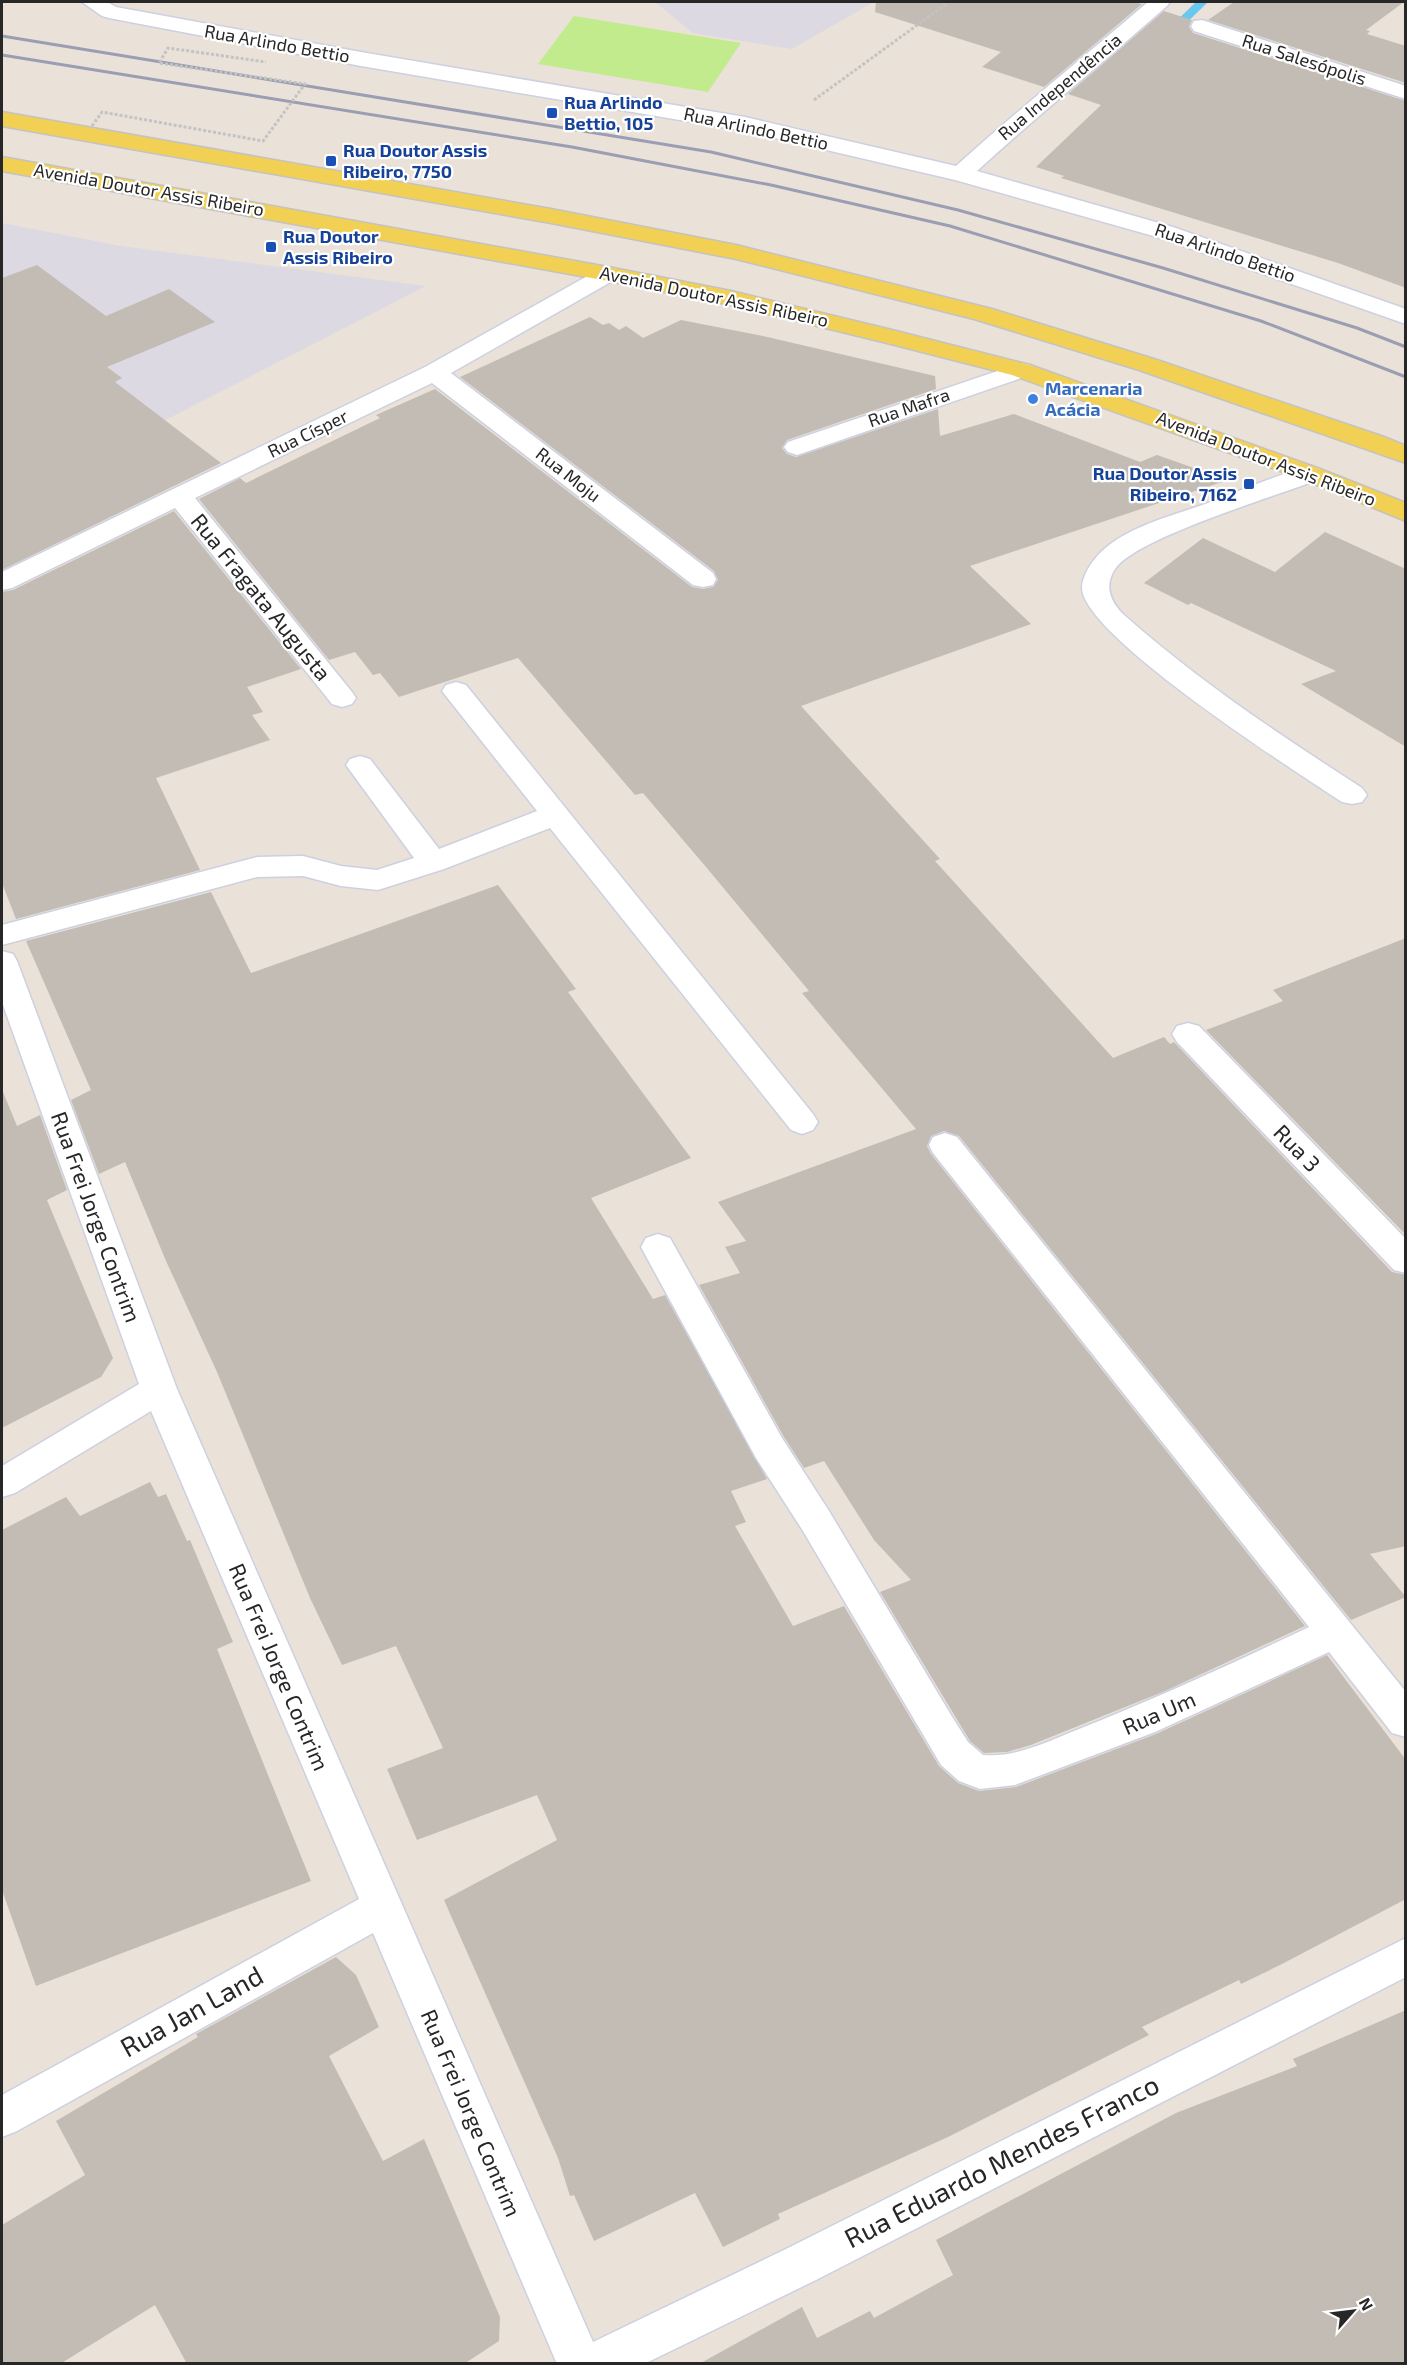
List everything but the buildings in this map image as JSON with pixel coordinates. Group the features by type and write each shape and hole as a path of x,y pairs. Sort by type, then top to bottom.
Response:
{"main road":[{"name":"Avenida Doutor Assis Ribeiro","path":"2,119 551,216 736,252 983,314 1148,365 1375,442 1406,455"},
{"name":"Avenida Doutor Assis Ribeiro","path":"2,164 731,298 1021,370 1311,474 1406,513"}],"street":[{"name":"Rua Arlindo Bettio","path":"93,2 109,12 772,131 961,174 1165,232 1406,316"},
{"name":"Rua Independência","path":"961,174 1023,117 1088,65 1160,2"},
{"name":"Rua Salesópolis","path":"1202,26 1406,93"},
{"name":"Rua Císper","path":"2,582 434,372 513,330 608,274"},
{"name":"Rua Mafra","path":"797,447 1021,370"},
{"name":"Rua Moju","path":"434,372 703,579"},
{"path":"1311,474 1152,533 1124,547 1109,558 1101,569 1096,581 1097,597 1108,615 1152,653 1289,754 1352,795"},
{"name":"Rua Fragata Augusta","path":"179,496 342,698"},
{"path":"456,691 802,1122"},
{"path":"360,765 433,862"},
{"path":"2,935 257,867 303,866 340,876 378,880 433,862 557,814"},
{"name":"Rua Frei Jorge Contrim","path":"2,961 159,1389 580,2364"},
{"name":"Rua 3","path":"1188,1034 1406,1261"},
{"path":"945,1145 1334,1632 1401,1707"},
{"name":"Rua Um","path":"658,1247 769,1448 816,1521 937,1727 957,1756 978,1772 998,1773 1018,1767 1131,1725 1204,1694 1334,1632"},
{"path":"2,1483 159,1389"},
{"name":"Rua Jan Land","path":"2,2117 382,1907"},
{"name":"Rua Eduardo Mendes Franco","path":"595,2364 800,2265 1406,1956"}],"path":[{"path":"772,131 949,2"},
{"path":"92,126 102,112 263,141 305,84 159,63 168,48 266,62"}],"shaded area":[{"path":"655,2 874,2 792,49 693,33"},
{"path":"2,223 121,246 426,286 2,504"}],"green space":[{"path":"574,16 741,43 708,92 538,64"}],"waterway":[{"path":"1174,29 1202,2"}],"railway":[{"path":"2,36 711,152 958,210 1163,268 1357,328 1406,347"},
{"path":"2,55 572,147 771,185 950,226 1261,321 1406,377"}],"place":[{"name":"Rua Arlindo Bettio, 105","path":"552,113"},
{"name":"Rua Doutor Assis Ribeiro, 7750","path":"331,161"},
{"name":"Rua Doutor Assis Ribeiro","path":"271,247"},
{"name":"Marcenaria Acácia","path":"1033,399"},
{"name":"Rua Doutor Assis Ribeiro, 7162","path":"1249,484"}]}
